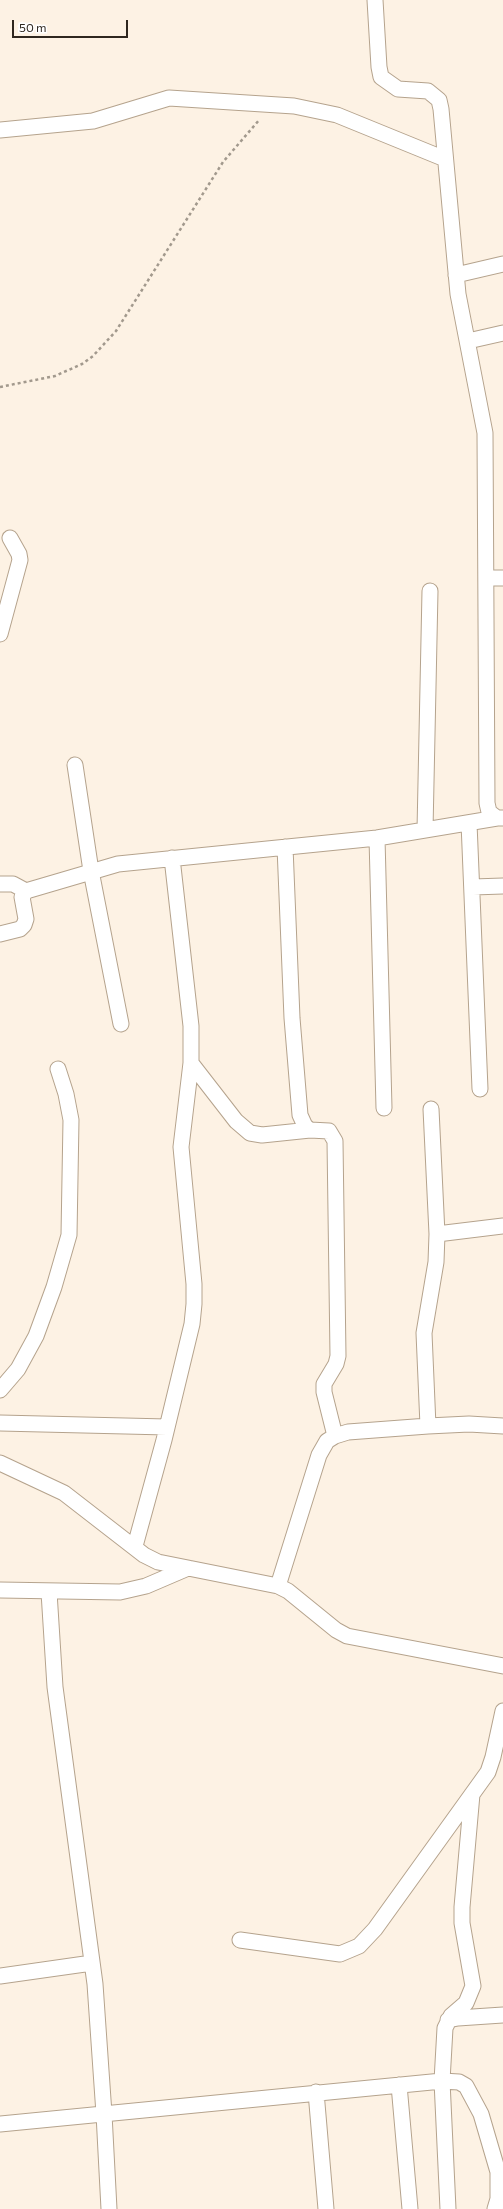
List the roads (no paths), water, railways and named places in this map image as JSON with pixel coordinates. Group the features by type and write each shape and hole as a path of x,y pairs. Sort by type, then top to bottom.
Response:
{"street":[{"path":"375,0 381,78 398,89 428,91 439,100 456,275 486,433 487,803 489,812 500,818"},
{"path":"0,130 93,121 169,98 308,108 337,115 445,159"},
{"path":"456,275 503,264"},
{"path":"468,341 503,333"},
{"path":"0,634 20,560 19,554 10,538"},
{"path":"486,578 503,578"},
{"path":"426,830 430,591"},
{"path":"74,765 91,871 121,1024"},
{"path":"0,884 13,884 26,890 132,861 377,838 500,818"},
{"path":"469,823 473,886 480,1089"},
{"path":"377,838 384,1108"},
{"path":"285,847 292,1018 297,1078 302,1121 310,1130"},
{"path":"135,1546 167,1427 192,1324 194,1304 194,1284 181,1147 190,1064 191,1026 172,858"},
{"path":"473,886 503,886"},
{"path":"0,934 20,929 24,925 26,919 22,898 26,890"},
{"path":"190,1064 236,1121 250,1133 262,1135 310,1130 329,1131 333,1135 336,1147 338,1356 336,1364 327,1378 324,1392 335,1436"},
{"path":"0,1390 18,1369 36,1336 54,1287 69,1235 71,1120 66,1094 58,1069"},
{"path":"428,1426 424,1333 436,1262 437,1234 431,1109"},
{"path":"437,1234 503,1226"},
{"path":"0,1423 167,1427"},
{"path":"278,1586 319,1455 327,1441 335,1436 348,1432 469,1424 503,1426"},
{"path":"0,1463 64,1493 135,1546 144,1555 158,1562 278,1586 288,1591 336,1630 347,1636 503,1666"},
{"path":"0,1590 120,1592 135,1590 188,1568"},
{"path":"49,1592 55,1687 92,1963 104,2114 109,2209"},
{"path":"240,1940 340,1954 359,1946 375,1929 472,1794 491,1765 503,1711"},
{"path":"448,2209 442,2081 444,2035 448,2020 466,2003 473,1986 462,1924 462,1907 472,1794"},
{"path":"0,1976 92,1963"},
{"path":"448,2020 503,2015"},
{"path":"0,2124 399,2084 442,2081 459,2082 466,2086 481,2114 498,2172 498,2199 495,2209"},
{"path":"399,2084 410,2209"},
{"path":"316,2092 326,2209"}]}
